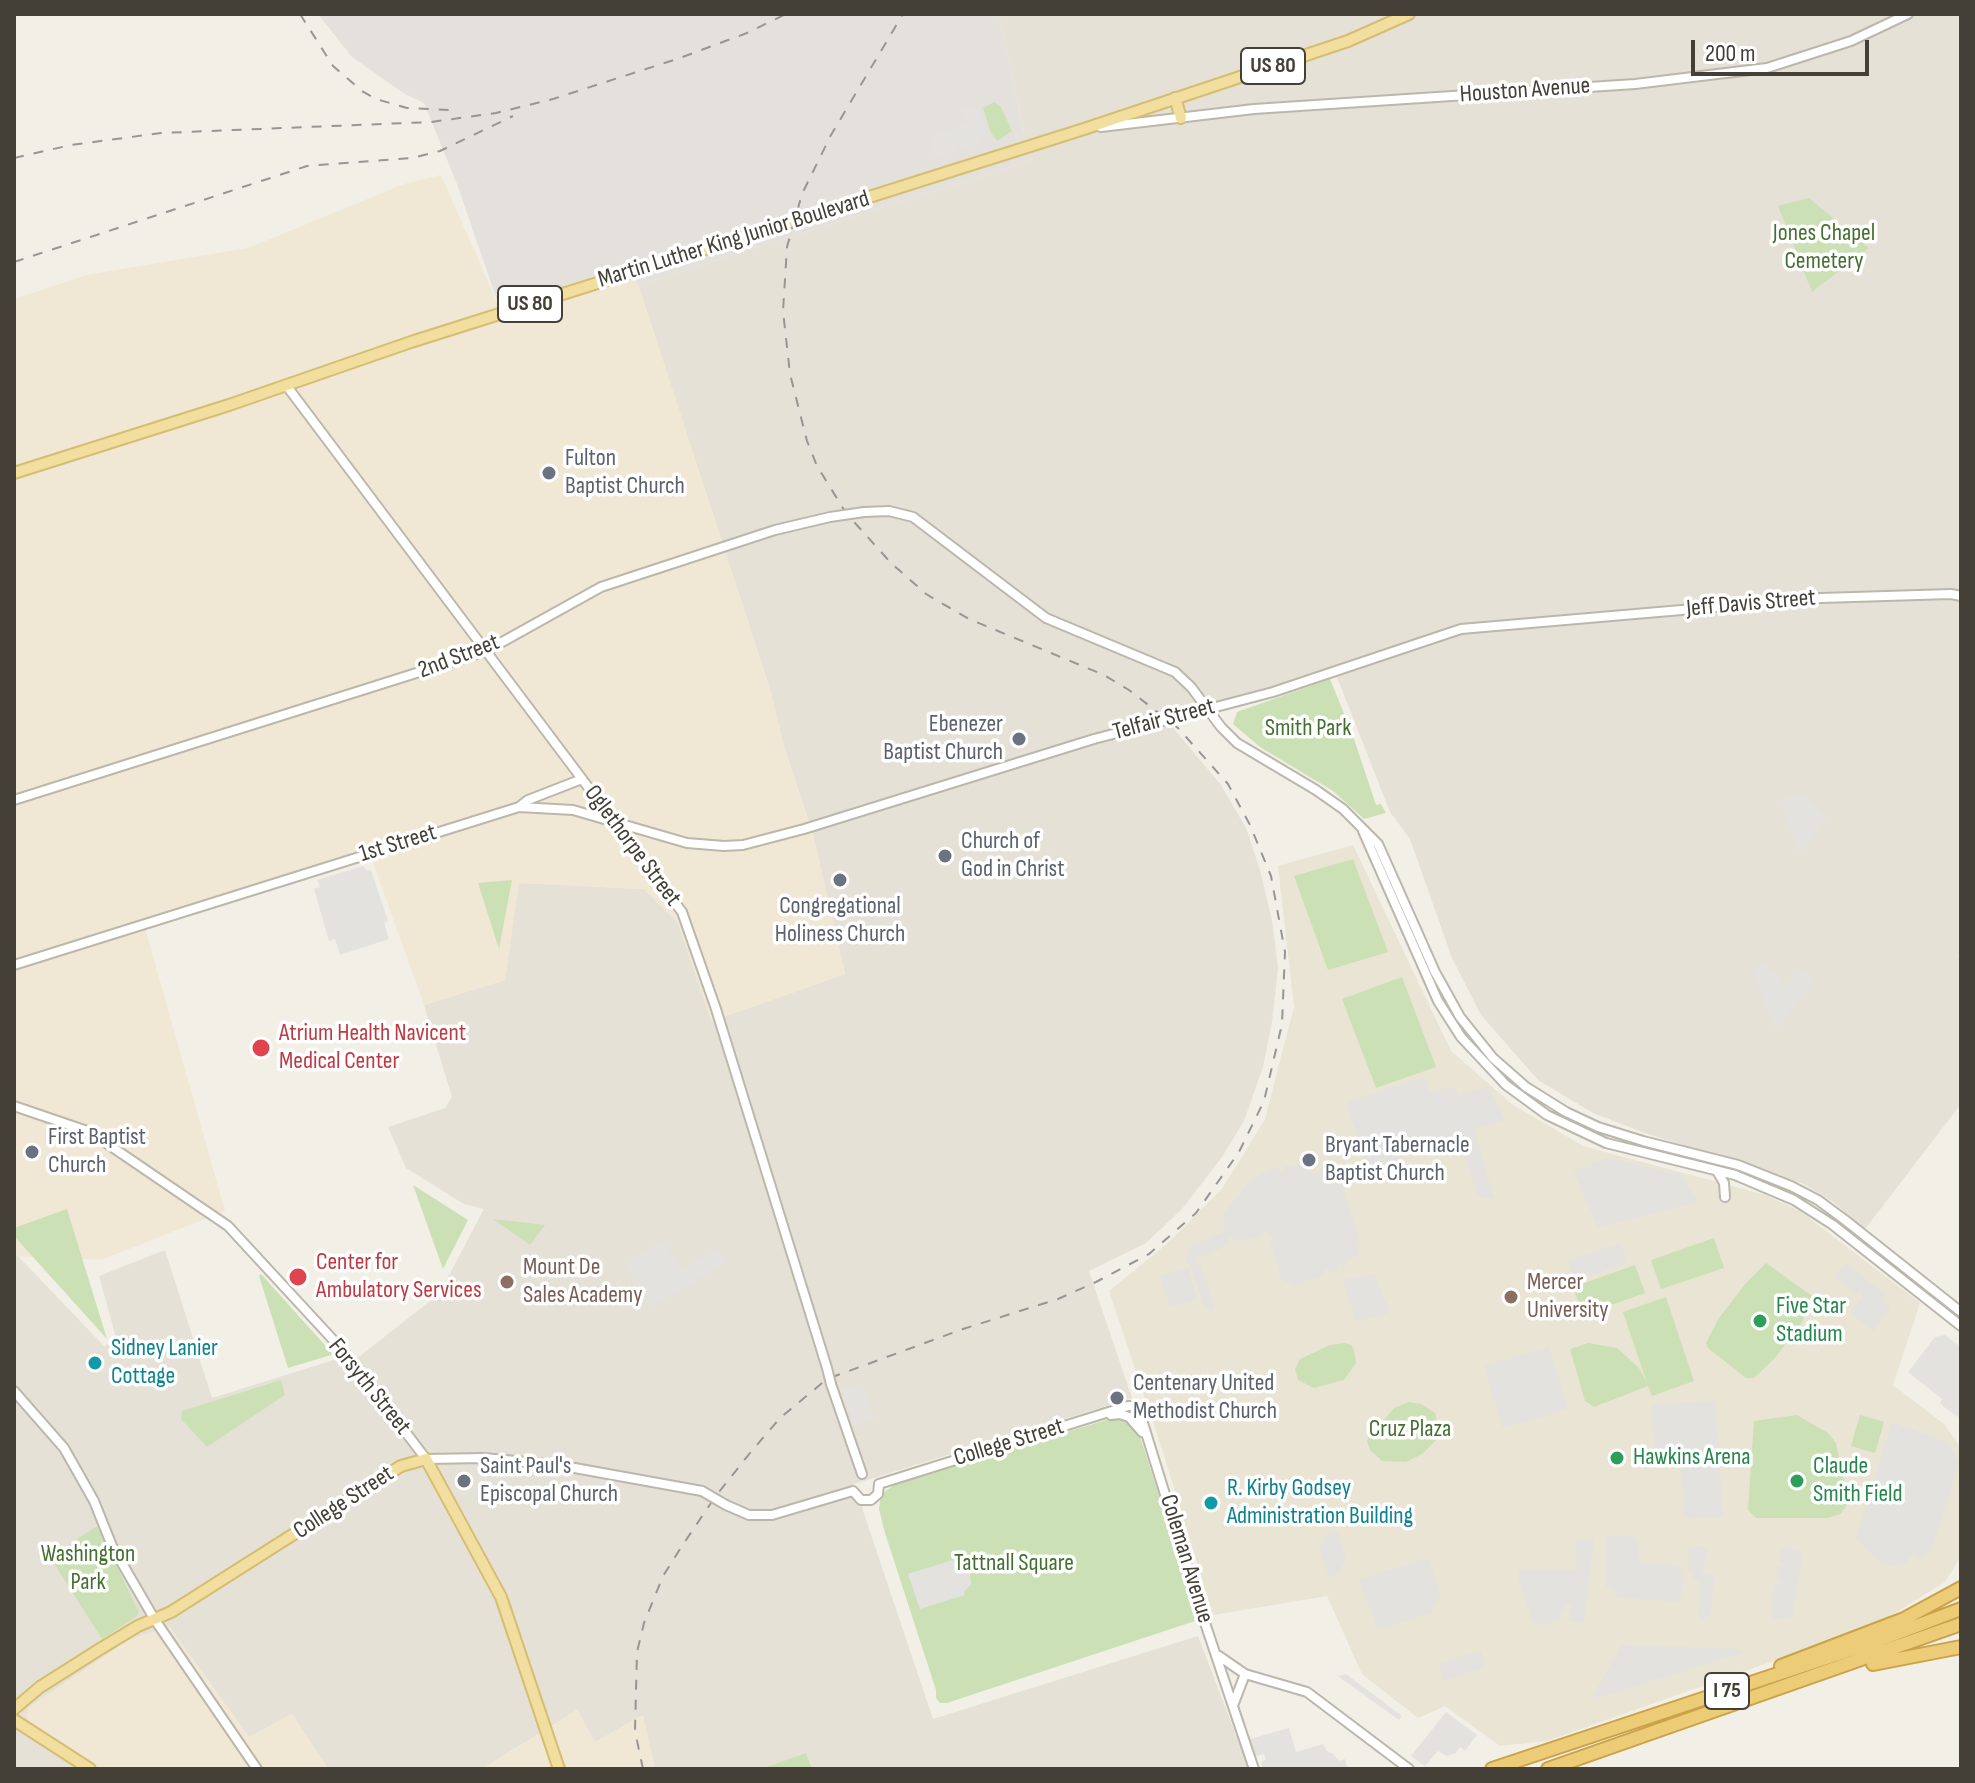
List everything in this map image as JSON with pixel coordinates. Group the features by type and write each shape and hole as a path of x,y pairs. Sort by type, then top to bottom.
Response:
{"highway":[{"path":"1741,1686 1794,1660 1904,1619 1961,1588"},
{"name":"I 75","path":"1492,1769 1874,1642 1961,1609"},
{"name":"I 75","path":"1548,1769 1961,1624"},
{"path":"1819,1675 1961,1647"}],"main road":[{"name":"US 80","path":"1135,112 1348,41 1409,14"},
{"path":"1175,98 1181,118"},
{"name":"Martin Luther King Junior Boulevard","path":"14,473 411,342 1135,112"},
{"name":"College Street","path":"14,1709 40,1687 100,1649 138,1626 155,1620 274,1548 401,1466 426,1459"},
{"name":"Forsyth Street","path":"426,1459 501,1597 559,1769"},
{"path":"14,1720 90,1769"}],"street":[{"name":"Houston Avenue","path":"1084,129 1352,101 1635,84 1767,68 1851,41 1908,14"},
{"path":"1135,112 1147,121 1155,121"},
{"name":"Oglethorpe Street","path":"286,385 682,912 862,1474"},
{"name":"2nd Street","path":"14,800 486,651 601,587 775,530 864,512 899,513 913,517 1046,618 1175,672 1208,709"},
{"name":"Jeff Davis Street","path":"1542,621 1821,598 1961,596"},
{"name":"Telfair Street","path":"789,833 1094,739 1273,692 1461,629 1542,621"},
{"path":"1208,709 1237,743 1329,799 1378,844 1450,1000 1470,1031 1506,1070 1541,1097 1598,1127 1757,1171 1818,1200 1961,1312"},
{"path":"519,807 528,800 582,779"},
{"name":"1st Street","path":"14,965 519,807 573,810 687,843 724,846 789,833"},
{"path":"1361,827 1432,989 1461,1037 1493,1073 1537,1109 1586,1135 1634,1151 1748,1180 1794,1200 1833,1225 1961,1326"},
{"path":"634,849 636,839 647,832"},
{"name":"Forsyth Street","path":"14,1106 101,1138 228,1226 348,1356 426,1459"},
{"path":"1717,1171 1722,1177 1725,1197"},
{"path":"14,1391 64,1448 94,1501 112,1546 155,1620 257,1769"},
{"name":"College Street","path":"879,1484 1128,1406 1139,1410"},
{"name":"Coleman Avenue","path":"1139,1410 1254,1769"},
{"path":"1094,1417 1124,1415 1149,1440"},
{"name":"College Street","path":"426,1459 484,1458 558,1465 702,1491 749,1515 772,1515 853,1491"},
{"path":"862,1474 873,1476 879,1484 878,1494 869,1501 858,1499 853,1491 854,1481 862,1474"},
{"path":"1216,1653 1230,1667 1245,1674 1303,1689 1409,1769"},
{"path":"1234,1708 1245,1674"}],"shaded area":[{"path":"318,14 999,14 1030,161 638,285 630,263 500,309 457,184 424,103 405,94 352,57"},
{"path":"999,14 1961,14 1961,952 1958,956 1961,959 1961,1104 1865,1229 1833,1202 1804,1184 1593,1113 1538,1080 1481,1015 1452,958 1410,839 1390,812 1333,667 1169,723 1221,785 1246,828 1272,920 1278,968 1263,1067 1244,1121 1222,1157 1182,1209 1146,1243 1089,1271 1132,1398 854,1484 933,1719 1198,1636 1249,1769 655,1769 643,1716 595,1742 577,1710 482,1769 328,1769 292,1714 249,1737 169,1626 127,1641 28,1708 27,1717 48,1745 82,1769 14,1769 16,1254 104,1346 117,1341 99,1276 165,1250 212,1398 337,1359 360,1356 439,1294 484,1209 464,1204 406,1168 388,1127 445,1108 452,1097 424,1005 505,980 518,883 644,889 678,923 712,1021 845,974 813,834 783,743 770,689 638,285 1030,161"},
{"path":"979,108 985,127 981,128 985,132 978,142 974,140 971,148 962,150 960,146 955,146 956,151 936,157 932,153 929,137 967,124 962,109"},
{"path":"441,175 500,309 631,262 770,689 783,743 813,834 845,974 711,1021 678,923 644,889 519,883 505,980 424,1005 371,857 145,928 225,1211 101,1260 14,1256 14,299 87,275 248,248 404,184"},
{"path":"1804,794 1828,818 1799,854 1781,800"},
{"name":"Mercer University","path":"1353,845 1451,1051 1513,1105 1583,1146 1765,1195 1800,1211 1920,1303 1893,1385 1944,1424 1961,1448 1961,1556 1945,1582 1882,1621 1824,1643 1547,1741 1500,1746 1445,1706 1418,1718 1362,1674 1327,1596 1213,1615 1109,1291 1168,1243 1222,1189 1265,1119 1294,1007 1278,866"},
{"path":"363,866 371,870 388,921 384,923 389,939 340,955 335,939 329,941 314,889 320,887 317,880"},
{"path":"1760,964 1781,978 1779,982 1784,986 1801,969 1814,980 1778,1028 1772,1025 1754,972"},
{"path":"1424,1077 1430,1093 1454,1086 1459,1096 1488,1086 1505,1121 1474,1128 1494,1199 1478,1196 1464,1155 1457,1152 1452,1140 1437,1145 1434,1141 1397,1155 1399,1160 1370,1169 1346,1103"},
{"path":"1607,1158 1682,1175 1698,1202 1598,1227 1574,1171"},
{"path":"1278,1166 1280,1171 1284,1166 1306,1166 1307,1172 1316,1174 1319,1169 1334,1174 1331,1178 1334,1182 1340,1180 1360,1243 1357,1247 1359,1250 1355,1257 1347,1260 1344,1269 1340,1265 1332,1273 1328,1268 1325,1275 1311,1279 1305,1276 1306,1282 1292,1285 1291,1281 1283,1283 1270,1242 1274,1239 1268,1231 1262,1237 1234,1241 1232,1236 1228,1238 1229,1244 1204,1256 1201,1253 1196,1258 1196,1266 1201,1265 1215,1308 1209,1312 1204,1306 1190,1263 1185,1262 1191,1246 1224,1232 1225,1219 1222,1216 1252,1178"},
{"path":"663,1241 681,1270 717,1249 725,1263 651,1308 625,1264"},
{"path":"1620,1243 1627,1263 1575,1281 1568,1261"},
{"path":"1846,1263 1887,1296 1883,1301 1890,1309 1874,1331 1850,1313 1863,1297 1860,1291 1856,1294 1835,1277"},
{"path":"1188,1267 1197,1299 1170,1307 1160,1276"},
{"path":"1374,1274 1390,1313 1356,1321 1343,1280"},
{"path":"1945,1335 1961,1347 1961,1414 1958,1417 1940,1404 1942,1399 1908,1372 1935,1337"},
{"path":"1549,1347 1568,1409 1503,1428 1484,1366"},
{"path":"862,1384 874,1419 853,1426 842,1390"},
{"path":"1715,1401 1723,1517 1684,1518 1681,1464 1656,1465 1651,1405"},
{"path":"1892,1422 1949,1443 1959,1463 1930,1553 1925,1552 1923,1559 1913,1553 1904,1565 1900,1563 1898,1567 1881,1563 1856,1539"},
{"path":"1337,1531 1346,1560 1341,1572 1329,1577 1320,1549 1325,1536"},
{"path":"1606,1536 1634,1536 1638,1540 1639,1563 1681,1566 1684,1574 1678,1602 1616,1597 1614,1588 1606,1587"},
{"path":"1594,1539 1584,1622 1569,1621 1571,1605 1566,1604 1561,1618 1541,1626 1533,1623 1518,1569 1577,1569 1575,1540"},
{"path":"1689,1547 1708,1547 1702,1572 1714,1575 1710,1619 1698,1619 1701,1581 1692,1579 1693,1571 1688,1570"},
{"path":"1782,1548 1803,1551 1792,1617 1772,1620 1774,1583 1780,1584 1780,1579 1776,1577 1778,1566 1785,1567 1786,1564 1780,1562"},
{"path":"1428,1558 1441,1596 1432,1608 1433,1612 1378,1630 1359,1580"},
{"path":"953,1560 955,1564 965,1566 970,1575 971,1584 965,1595 920,1609 908,1574"},
{"path":"169,1626 249,1737 292,1714 328,1769 82,1769 48,1745 27,1717 28,1708 127,1641"},
{"path":"1622,1645 1740,1649 1741,1653 1591,1700"},
{"path":"1481,1651 1485,1667 1443,1681 1439,1663"},
{"path":"1346,1674 1402,1716 1399,1720 1338,1676"},
{"path":"577,1710 595,1742 643,1715 655,1769 482,1769"},
{"path":"1446,1712 1477,1735 1465,1751 1460,1747 1456,1753 1447,1756 1438,1751 1425,1766 1411,1756"},
{"path":"1289,1728 1296,1752 1323,1744 1339,1761 1345,1759 1348,1769 1263,1769 1261,1761 1266,1760 1264,1754 1255,1756 1250,1739"}],"green space":[{"path":"994,102 1001,107 1012,131 997,141 983,108"},
{"name":"Jones Chapel Cemetery","path":"1809,198 1869,248 1812,292 1778,206"},
{"name":"Smith Park","path":"1330,679 1376,805 1381,804 1386,813 1364,819 1333,791 1260,747 1233,724 1237,712"},
{"path":"1353,859 1388,952 1328,970 1294,876"},
{"path":"512,880 499,949 478,883"},
{"path":"1402,977 1436,1067 1376,1088 1342,999"},
{"path":"413,1185 468,1220 443,1269"},
{"path":"67,1209 107,1339 14,1236 14,1228"},
{"path":"493,1219 545,1225 530,1245"},
{"path":"1714,1238 1724,1268 1661,1289 1651,1260"},
{"name":"Five Star Stadium","path":"1766,1263 1813,1299 1801,1324 1774,1359 1754,1378 1746,1378 1708,1348 1706,1343 1719,1318"},
{"path":"1635,1265 1645,1293 1583,1315 1573,1287"},
{"path":"261,1274 331,1355 288,1368 259,1276"},
{"path":"1666,1297 1694,1381 1652,1396 1648,1386 1594,1407 1585,1401 1570,1349 1588,1343 1617,1348 1639,1368 1647,1383 1623,1312"},
{"path":"1345,1343 1354,1350 1356,1363 1344,1380 1314,1388 1298,1380 1295,1369 1300,1359 1330,1345"},
{"path":"281,1380 285,1395 207,1447 181,1419 182,1411"},
{"name":"Cruz Plaza","path":"1409,1402 1421,1404 1435,1413 1439,1427 1436,1440 1422,1454 1406,1462 1382,1461 1370,1450 1367,1441 1371,1431 1394,1408"},
{"name":"Claude Smith Field","path":"1797,1415 1828,1433 1836,1443 1847,1505 1840,1514 1828,1518 1756,1518 1748,1510 1754,1421"},
{"path":"1860,1415 1884,1422 1875,1453 1851,1446"},
{"name":"Tattnall Square","path":"1123,1417 1138,1430 1197,1614 1195,1621 940,1703 885,1533 879,1509 881,1494 894,1485 927,1474"},
{"name":"Washington Park","path":"97,1526 139,1612 102,1639 50,1557"},
{"path":"806,1753 812,1769 761,1769"}],"railway":[{"path":"300,14 333,66 362,91 376,99 407,108 451,110"},
{"path":"14,158 71,145 161,133 431,122 496,113 553,99 680,58 747,33 786,14"},
{"path":"643,1769 635,1731 637,1652 644,1623 663,1576 682,1546 715,1497 780,1418 827,1379 963,1329 1058,1299 1149,1254 1196,1213 1239,1152 1264,1101 1282,1024 1285,952 1271,876 1250,825 1228,784 1178,728 1129,690 1104,675 969,619 926,594 891,563 846,513 817,466 807,441 790,374 783,311 787,247 802,194 831,135 903,14"},
{"path":"14,262 307,166 412,158 440,151 513,116"}],"place":[{"name":"Fulton Baptist Church","path":"549,473"},
{"name":"Ebenezer Baptist Church","path":"1019,739"},
{"name":"Church of God in Christ","path":"945,856"},
{"name":"Congregational Holiness Church","path":"840,880"},
{"name":"Atrium Health Navicent Medical Center","path":"261,1048"},
{"name":"First Baptist Church","path":"32,1152"},
{"name":"Bryant Tabernacle Baptist Church","path":"1309,1160"},
{"name":"Center for Ambulatory Services","path":"298,1277"},
{"name":"Mount De Sales Academy","path":"507,1282"},
{"name":"Mercer University","path":"1511,1297"},
{"name":"Five Star Stadium","path":"1760,1321"},
{"name":"Sidney Lanier Cottage","path":"95,1363"},
{"name":"Centenary United Methodist Church","path":"1117,1398"},
{"name":"Hawkins Arena","path":"1617,1458"},
{"name":"Saint Paul's Episcopal Church","path":"464,1481"},
{"name":"Claude Smith Field","path":"1797,1481"},
{"name":"R. Kirby Godsey Administration Building","path":"1211,1503"}]}
